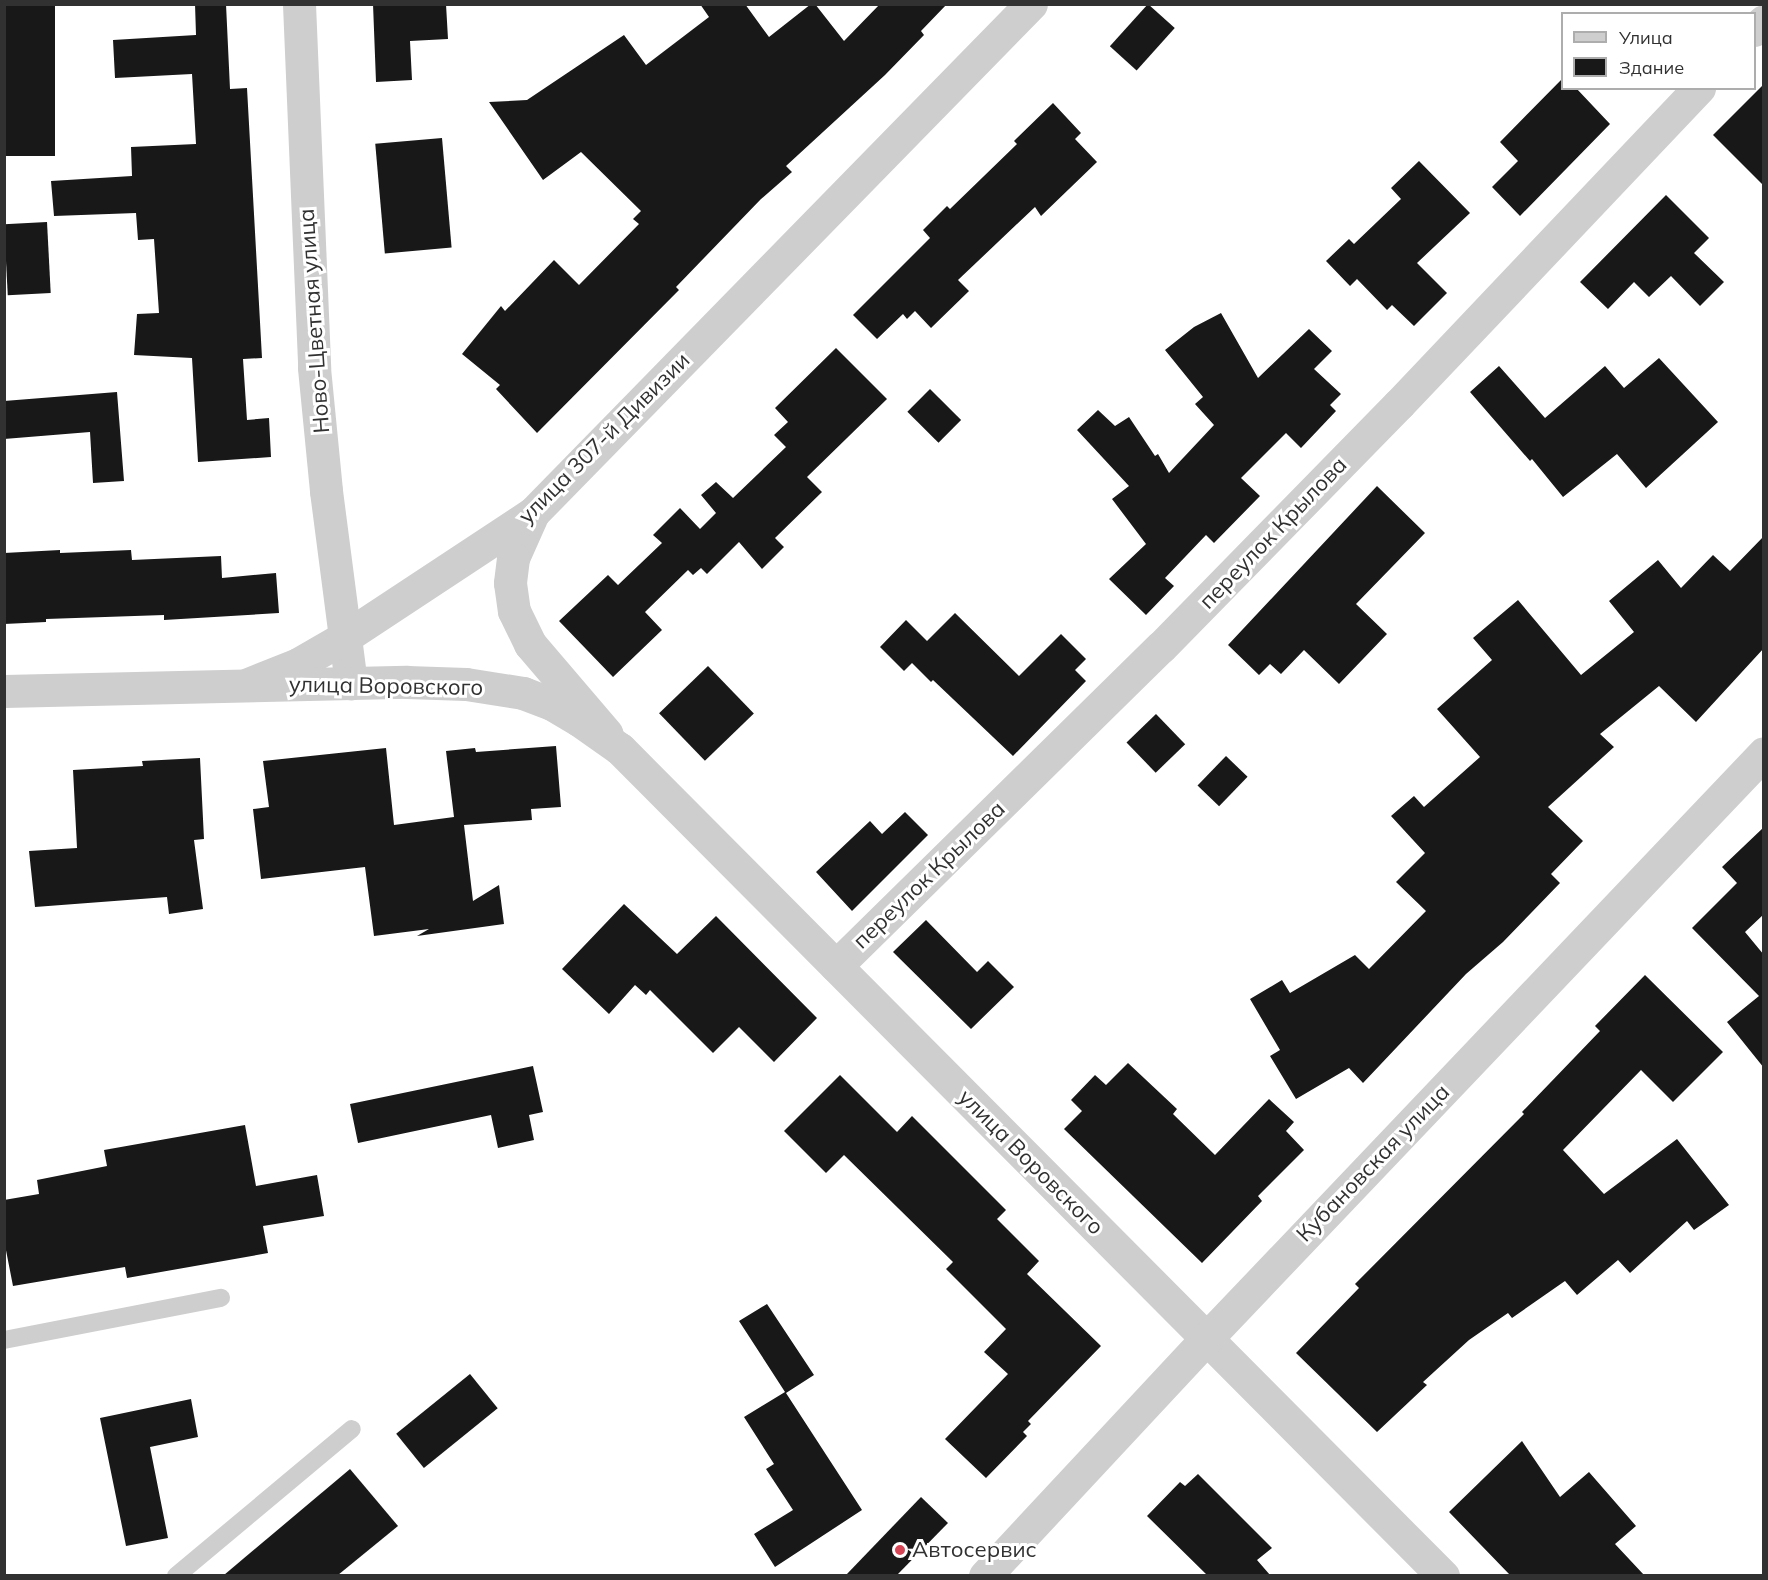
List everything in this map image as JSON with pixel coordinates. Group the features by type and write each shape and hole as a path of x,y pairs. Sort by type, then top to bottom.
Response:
{"street":[{"name":"Ново-Цветная улица","path":"299,4 314,368 351,683"},
{"name":"улица 307-й Дивизии","path":"4,691 244,685 298,664 345,637 533,513 1030,4"},
{"name":"переулок Крылова","path":"836,966 1161,647 1399,404 1697,90"},
{"name":"улица Воровского","path":"533,513 513,558 510,583 514,611 530,644 620,748 1443,1575"},
{"name":"улица Воровского","path":"244,685 466,684 523,693 552,704 620,748"},
{"name":"Кубановская улица","path":"985,1575 1206,1339 1764,753"}],"lane":[{"path":"4,1340 221,1298"},
{"path":"176,1575 352,1428"}],"building":[{"path":"4,4 55,4 55,156 4,156"},
{"path":"195,4 226,4 230,89 247,88 262,358 243,359 247,420 269,418 271,457 198,462 192,358 134,355 137,314 159,313 154,239 138,240 136,213 54,216 51,181 132,176 131,147 196,144 192,74 115,78 113,40 196,35"},
{"path":"373,4 446,4 448,39 410,41 412,80 376,82"},
{"path":"700,4 745,4 769,37 811,4 815,4 844,41 880,4 947,4 921,31 924,35 885,75 786,166 792,172 761,199 676,287 679,290 537,433 496,389 500,385 462,354 501,306 505,311 554,260 579,285 639,224 633,219 641,211 581,152 543,180 489,102 527,100 624,35 646,65 709,17"},
{"path":"1148,4 1175,28 1137,70 1110,46"},
{"path":"1561,80 1561,90 1578,90 1610,124 1520,216 1492,187 1518,161 1500,142"},
{"path":"1764,84 1764,186 1713,135"},
{"path":"1053,103 1081,133 1075,139 1097,162 1041,216 1035,207 958,280 969,291 931,328 915,311 907,319 903,314 877,339 853,315 930,238 923,230 947,206 950,209 1017,144 1014,141"},
{"path":"442,138 452,248 385,253 375,144"},
{"path":"1419,161 1470,213 1417,263 1447,293 1414,326 1392,305 1387,310 1357,279 1350,286 1326,261 1349,239 1354,244 1401,199 1391,188"},
{"path":"1666,195 1709,238 1694,253 1724,282 1700,306 1671,276 1649,297 1634,282 1608,309 1580,282"},
{"path":"47,222 51,293 8,295 4,224"},
{"path":"1221,313 1258,378 1309,329 1332,351 1314,369 1341,394 1330,405 1336,411 1301,448 1286,433 1241,478 1260,496 1214,543 1206,535 1165,578 1174,586 1146,615 1109,579 1146,544 1112,499 1129,486 1077,430 1098,410 1115,426 1129,417 1155,456 1158,454 1169,473 1214,425 1195,404 1203,397 1165,350 1194,327"},
{"path":"836,348 887,399 807,477 822,492 775,538 784,547 762,569 739,542 707,574 701,568 693,575 688,570 645,612 662,630 613,677 559,621 608,575 618,585 662,543 653,535 680,508 700,529 716,513 701,495 716,482 733,498 786,447 774,435 788,422 775,408"},
{"path":"1659,358 1718,422 1646,488 1617,454 1563,497 1532,459 1530,461 1470,392 1499,366 1545,418 1605,366 1624,388"},
{"path":"930,389 961,420 938,443 907,412"},
{"path":"117,392 124,481 93,483 90,432 4,439 4,401"},
{"path":"1377,486 1425,533 1356,604 1387,634 1339,684 1304,650 1281,674 1270,664 1259,675 1228,645"},
{"path":"1764,536 1764,648 1696,722 1659,686 1600,734 1614,747 1548,807 1583,841 1551,874 1560,883 1503,942 1466,974 1363,1083 1349,1068 1296,1099 1270,1056 1280,1050 1250,999 1282,980 1290,993 1355,955 1369,969 1426,911 1396,882 1425,853 1391,816 1414,796 1424,807 1480,757 1437,709 1492,660 1473,638 1518,600 1581,675 1634,632 1609,601 1658,560 1681,588 1713,555 1730,571"},
{"path":"60,550 60,553 131,550 132,560 221,556 222,578 276,573 279,613 164,620 164,615 46,619 46,622 4,624 4,553"},
{"path":"955,613 1019,676 1061,634 1086,659 1075,670 1086,681 1013,756 933,680 931,682 912,663 904,671 880,647 906,620 927,641"},
{"path":"708,666 754,713 705,761 659,713"},
{"path":"1156,714 1185,744 1156,773 1127,742"},
{"path":"556,746 561,807 531,809 532,820 464,825 473,901 499,885 504,924 417,936 429,929 374,936 365,867 261,879 253,809 269,807 263,761 386,748 394,825 454,817 446,751 475,748 476,752"},
{"path":"1226,756 1248,777 1219,806 1198,785"},
{"path":"200,758 204,839 194,840 203,909 169,914 167,897 35,907 29,851 77,848 73,770 143,766 142,761"},
{"path":"905,812 928,835 852,911 816,872 870,821 882,834"},
{"path":"1764,827 1764,914 1745,932 1764,955 1764,1068 1727,1022 1759,996 1692,928 1737,883 1722,867"},
{"path":"624,904 677,954 716,916 817,1018 774,1062 739,1027 713,1053 650,990 646,995 635,985 609,1014 562,969"},
{"path":"926,920 977,972 988,961 1014,987 971,1029 893,952"},
{"path":"1645,975 1723,1052 1673,1102 1641,1070 1563,1150 1604,1194 1677,1139 1729,1205 1694,1230 1687,1221 1630,1273 1618,1260 1577,1295 1565,1281 1512,1318 1508,1313 1469,1340 1423,1382 1427,1385 1377,1432 1296,1353 1359,1288 1355,1284 1524,1114 1522,1112 1600,1031 1595,1026"},
{"path":"1128,1063 1177,1109 1173,1114 1215,1155 1269,1099 1294,1122 1286,1131 1304,1150 1258,1196 1262,1201 1202,1263 1064,1129 1082,1111 1071,1100 1095,1075 1106,1085"},
{"path":"533,1066 543,1112 529,1115 534,1140 498,1148 491,1115 358,1143 350,1104"},
{"path":"840,1075 897,1132 912,1116 1006,1210 997,1219 1039,1261 1027,1274 1101,1346 1028,1421 1031,1424 1023,1432 1027,1436 986,1478 945,1439 1008,1374 984,1352 1006,1329 946,1269 953,1262 844,1155 826,1173 784,1131"},
{"path":"245,1125 256,1186 317,1175 324,1216 263,1226 268,1253 127,1278 125,1267 13,1286 4,1240 4,1200 39,1194 37,1180 107,1166 104,1150"},
{"path":"767,1304 814,1375 786,1393 862,1510 775,1567 754,1534 793,1510 766,1469 774,1464 744,1417 785,1392 739,1321"},
{"path":"470,1374 498,1408 424,1468 396,1434"},
{"path":"191,1399 198,1437 150,1447 168,1538 126,1546 100,1418"},
{"path":"1522,1441 1560,1497 1589,1472 1636,1526 1615,1544 1644,1575 1510,1575 1449,1512"},
{"path":"350,1469 398,1526 338,1575 224,1575"},
{"path":"1198,1474 1272,1548 1257,1560 1270,1575 1207,1575 1147,1516 1180,1482 1185,1486"},
{"path":"921,1497 948,1523 897,1575 846,1575"}],"place":[{"name":"Автосервис","path":"900,1550"}]}
